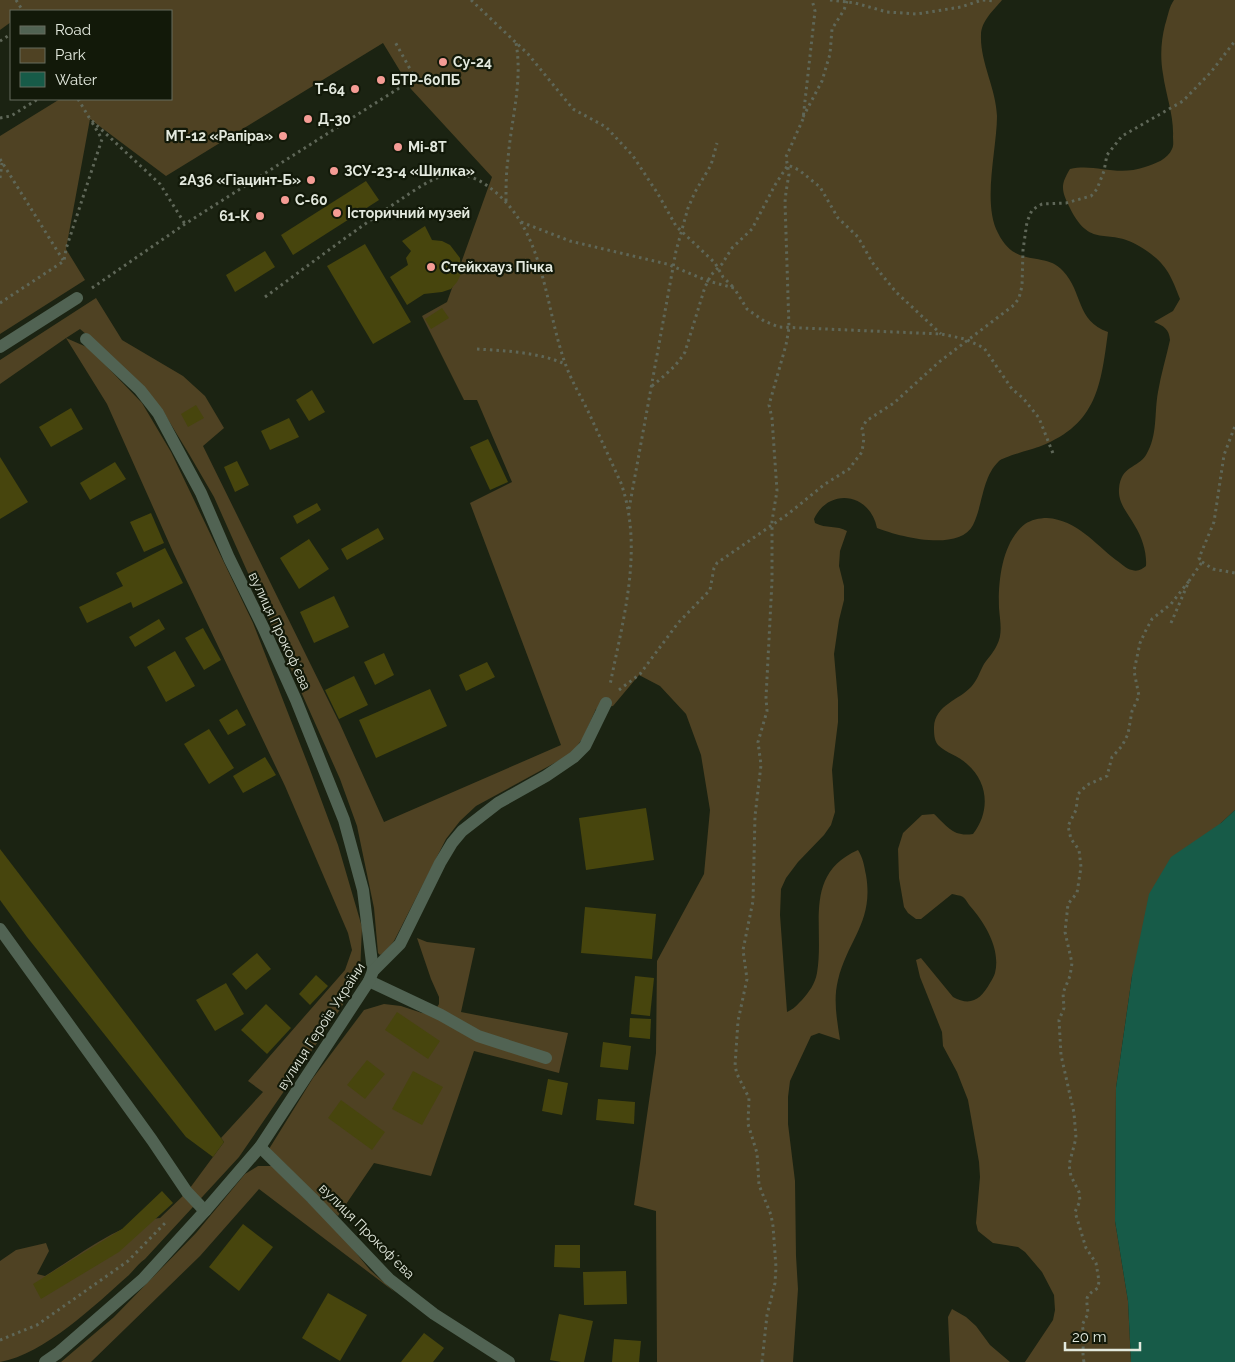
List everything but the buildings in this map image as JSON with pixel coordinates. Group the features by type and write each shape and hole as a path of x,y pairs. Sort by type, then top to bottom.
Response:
{"street":[{"path":"0,346 77,298"},
{"name":"вулиця Прокофʼєва","path":"86,339 140,390 158,413 201,493 229,558 296,700 344,820 362,890 371,976"},
{"name":"вулиця Героїв України","path":"45,1362 58,1353 142,1279 205,1211 260,1147 371,976 400,944 440,863 462,831 498,803 546,776 574,757 588,740 606,703"},
{"path":"0,929 192,1198 205,1211"},
{"path":"371,976 478,1036 546,1058"},
{"name":"вулиця Прокофʼєва","path":"260,1147 312,1198 389,1279 434,1314 509,1362"}],"path":[{"path":"471,0 515,41 547,76 573,110 606,127 633,156 676,226 718,268 723,277 734,288 747,309 755,316 779,327 941,334 968,340 984,348 1012,389 1024,398 1039,418 1054,456"},
{"path":"803,118 815,11 812,0"},
{"path":"830,0 847,1 887,12 917,14 960,7 982,0 995,1"},
{"path":"762,1362 767,1315 775,1282 776,1267 773,1226 771,1215 759,1185 757,1153 748,1124 749,1098 735,1066 738,1021 747,979 743,950 753,901 756,800 761,765 758,742 767,711 772,581 772,525 777,491 773,428 769,405 789,328 786,192 789,174 786,157 822,81 830,54 832,29 844,10 847,1"},
{"path":"77,298 185,224 415,78 394,40"},
{"path":"506,202 508,158 518,78 515,41"},
{"path":"606,703 625,684 640,674 678,623 710,590 714,568 717,563 851,467 862,452 864,438 862,429 866,421 894,403 939,362 1016,303 1022,286 1023,250 1027,222 1032,210 1042,204 1066,203 1091,196 1097,189 1107,155 1122,136 1183,101 1211,72 1235,41"},
{"path":"0,118 11,116 36,100"},
{"path":"0,303 64,261 66,249 102,138 79,100"},
{"path":"90,119 160,184 185,224"},
{"path":"606,703 631,569 629,512 680,230 695,192 711,165 717,143"},
{"path":"1,161 64,261"},
{"path":"0,178 1,161"},
{"path":"652,386 672,369 685,352 710,275 722,264 732,248 752,229 775,185 788,165"},
{"path":"788,165 798,170 820,187 838,218 858,237 882,276 896,292 941,334"},
{"path":"265,297 379,214 433,180 446,175 459,174 470,176 490,188 506,202 520,221 542,273 553,323 566,365 621,483 629,512"},
{"path":"520,221 577,243 673,266 708,281 734,288"},
{"path":"477,349 525,353 566,365"},
{"path":"1235,426 1224,455 1214,522 1199,558 1213,569 1235,573"},
{"path":"1084,1362 1082,1353 1085,1332 1082,1325 1088,1314 1086,1300 1088,1294 1098,1288 1099,1281 1096,1264 1086,1248 1075,1212 1080,1201 1079,1192 1071,1176 1069,1165 1076,1142 1074,1113 1061,1055 1059,1020 1064,1008 1064,993 1072,963 1065,932 1066,917 1068,904 1077,893 1081,867 1079,850 1068,833 1068,826 1076,810 1078,794 1087,785 1107,776 1112,757 1122,746 1128,734 1132,711 1139,696 1134,670 1140,643 1145,632 1152,619 1171,604 1202,562"},
{"path":"1171,623 1189,581"},
{"path":"0,1340 37,1325 128,1261 192,1198"}],"green space":[{"path":"0,0 1002,0 983,25 981,35 981,45 994,95 997,116 991,191 993,221 1005,244 1013,252 1022,256 1048,261 1063,271 1074,288 1090,321 1108,332 1098,386 1093,401 1085,414 1060,437 999,461 989,475 973,525 966,533 955,538 928,540 887,532 877,528 873,516 866,507 858,501 848,498 829,502 814,519 815,523 819,525 847,531 840,551 839,566 844,586 844,600 834,654 838,700 838,722 832,770 835,812 831,825 824,835 798,862 786,878 781,889 780,915 787,1012 792,1010 805,997 816,977 819,956 819,904 829,873 840,861 858,850 864,865 868,891 859,930 842,966 838,980 836,1010 840,1040 819,1033 811,1036 790,1081 788,1124 795,1181 798,1289 793,1362 657,1362 656,1211 634,1205 656,1053 657,961 704,874 710,810 701,755 686,714 660,686 639,675 613,706 596,709 583,738 571,754 476,806 460,821 446,839 394,941 380,955 378,953 374,908 357,826 340,779 214,497 161,408 100,346 80,329 0,384 0,360 96,298 122,340 183,376 205,396 224,428 203,446 340,724 384,822 561,745 470,503 512,482 477,400 464,400 422,316 447,302 492,177 411,89 383,43 166,176 90,119 66,249 85,280 0,334 0,136 58,100 172,100 172,10 10,10 10,23 0,30"},
{"path":"1174,0 1235,0 1235,810 1221,823 1132,976 1116,1088 1115,1221 1128,1301 1131,1362 1025,1362 1053,1320 1055,1310 1054,1295 1042,1272 1025,1252 1018,1247 993,1243 978,1231 976,1223 980,1177 979,1162 968,1100 957,1072 943,1046 942,1032 920,977 916,960 921,958 953,997 959,1000 970,1001 975,1000 987,989 995,973 996,955 994,946 981,920 962,896 952,894 921,919 916,919 908,913 904,907 899,878 898,849 903,833 922,815 934,814 947,827 960,834 973,834 979,825 985,798 980,780 964,761 938,745 935,739 935,719 943,708 973,685 999,641 1001,632 999,586 1006,551 1017,532 1030,521 1041,518 1058,520 1084,533 1128,568 1134,571 1146,566 1146,556 1142,540 1120,499 1120,481 1126,471 1146,455 1150,447 1154,432 1158,392 1170,340 1165,328 1154,322 1173,311 1180,299 1173,281 1165,268 1148,251 1128,240 1100,236 1084,228 1076,219 1068,204 1063,186 1070,169 1134,170 1157,163 1170,153 1173,148 1173,129 1164,82 1161,49 1165,25"},
{"path":"66,338 89,348 142,403 171,452 253,623 338,845 362,927 360,974 341,1008 239,1157 145,1259 69,1327 34,1349 0,1362 0,1261 16,1250 46,1243 49,1251 37,1274 45,1276 116,1232 160,1218 187,1192 224,1142 221,1138 263,1092 248,1081 345,970 352,950 348,933 285,786 173,552 107,404"},
{"path":"417,938 427,942 475,948 461,1012 568,1033 559,1073 474,1051 431,1176 374,1163 338,1216 269,1149 313,1078 364,1010 384,1004 433,1014 439,1004 439,997"},
{"path":"258,1166 272,1166 343,1237 370,1270 396,1293 259,1189 200,1256 91,1362 61,1362 114,1317 196,1233 245,1174"},
{"path":"952,1309 966,1317 976,1326 990,1345 1010,1362 950,1362 948,1317"}],"water":[{"path":"1235,810 1235,1362 1131,1362 1128,1301 1115,1221 1116,1088 1132,976 1149,894 1171,857 1221,823"}],"place":[{"name":"Су-24","path":"443,62"},
{"name":"БТР-60ПБ","path":"381,80"},
{"name":"Т-64","path":"355,89"},
{"name":"Д-30","path":"308,119"},
{"name":"МТ-12 «Рапіра»","path":"283,136"},
{"name":"Мі-8Т","path":"398,147"},
{"name":"ЗСУ-23-4 «Шилка»","path":"334,171"},
{"name":"2А36 «Гіацинт-Б»","path":"311,180"},
{"name":"С-60","path":"285,200"},
{"name":"Історичний музей","path":"337,213"},
{"name":"61-К","path":"260,216"},
{"name":"Стейкхауз Пічка","path":"431,267"}]}
